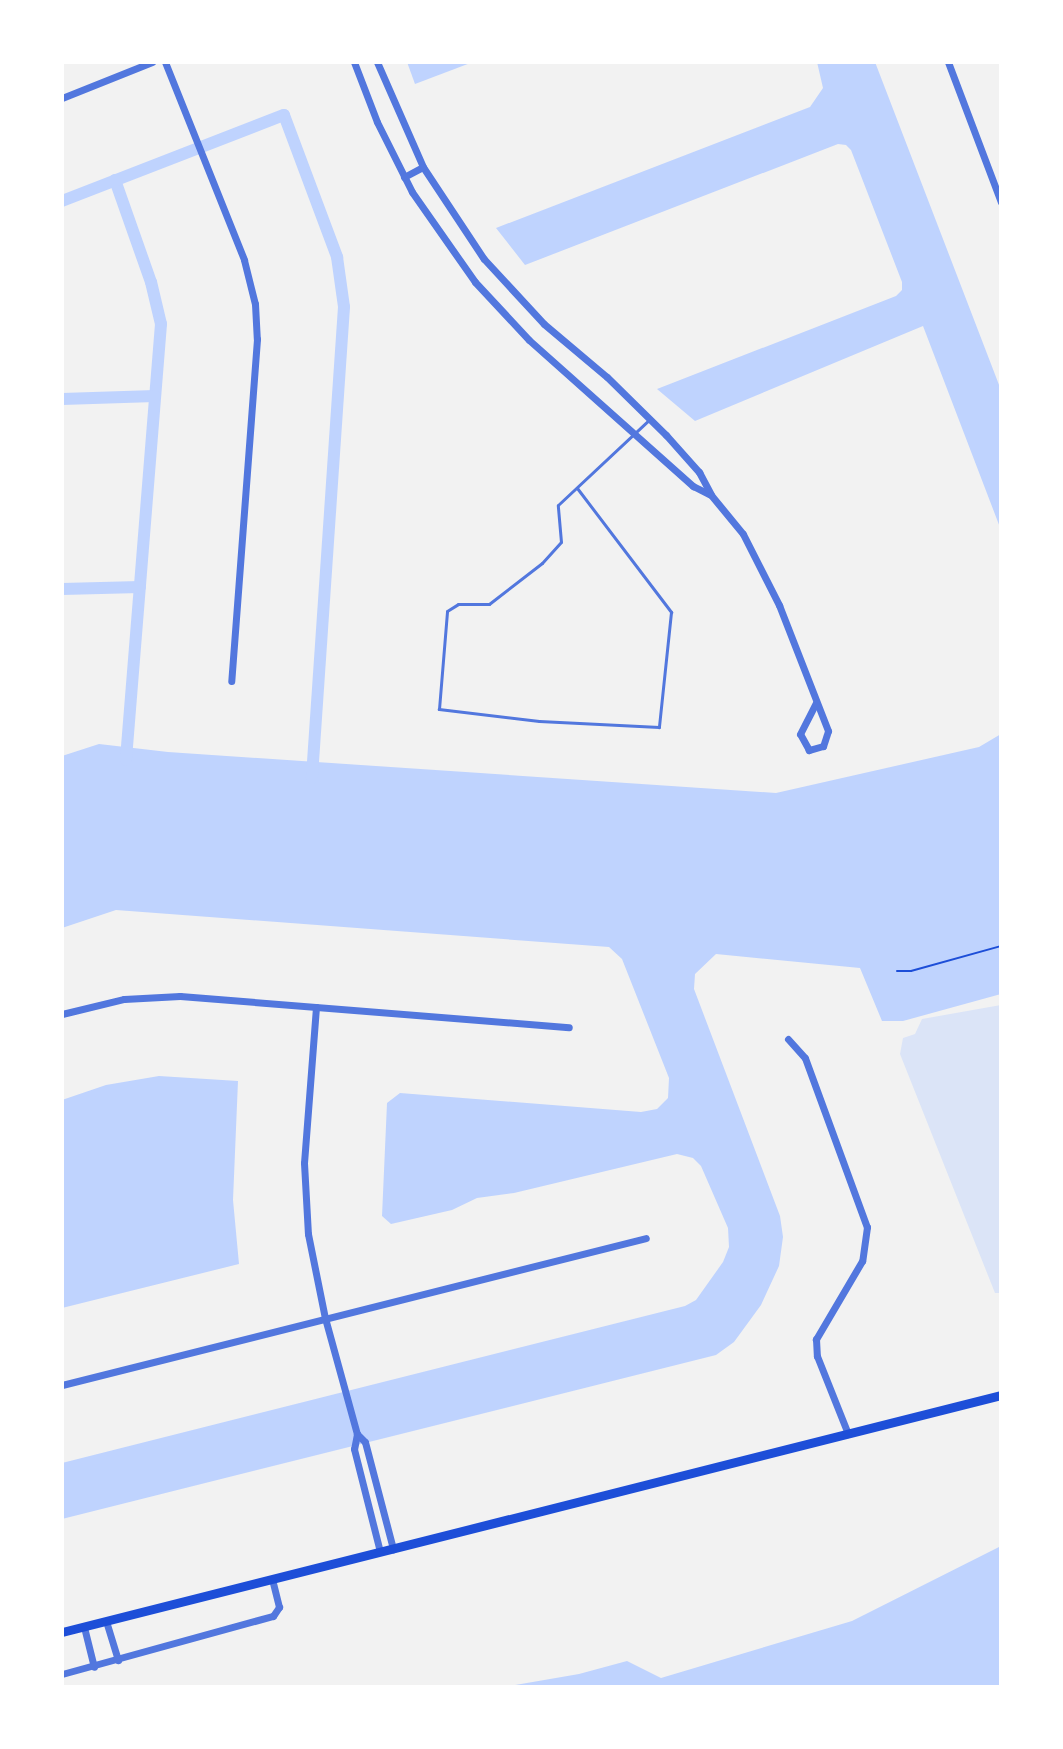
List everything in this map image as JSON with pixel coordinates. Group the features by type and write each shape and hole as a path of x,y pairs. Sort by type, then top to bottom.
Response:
{"main road":[{"path":"62,1632 1001,1395"}],"street":[{"path":"62,98 152,62"},
{"path":"165,62 251,282 257,327 231,681"},
{"path":"354,62 404,177 456,257 501,311 693,486 711,495"},
{"path":"377,62 423,167 453,216 501,279 544,324 650,419 699,472 711,495 743,534 763,571 816,703 827,738 823,746 809,750 800,734 816,703"},
{"path":"948,62 1001,202"},
{"path":"404,177 423,167"},
{"path":"62,1014 102,1002 157,996 569,1027"},
{"path":"316,1007 305,1199 314,1270 357,1434 354,1449 380,1552"},
{"path":"788,1039 805,1058 866,1218 867,1235 862,1261 816,1339 817,1356 848,1434"},
{"path":"62,1385 646,1238"},
{"path":"357,1434 365,1442 393,1549"},
{"path":"62,1674 273,1616 279,1607 272,1579"},
{"path":"106,1621 118,1660"},
{"path":"84,1627 94,1667"}],"lane":[{"path":"577,488 671,612 659,727 539,721 439,709 447,611 458,604 489,604 542,563 561,542 558,505 650,419"}],"path":[{"path":"897,971 911,971 1001,946"}],"shaded area":[{"path":"1001,1005 1001,1293 995,1293 900,1054 903,1038 915,1034 922,1019"}],"water":[{"path":"407,62 473,62 415,84"},
{"path":"817,62 875,62 1001,390 1001,530 923,326 695,421 657,389 896,296 902,290 902,282 851,150 846,145 838,144 525,265 496,228 810,107 823,88"},
{"path":"1001,734 1001,994 903,1021 882,1021 860,968 716,954 695,974 694,989 780,1216 783,1237 779,1266 761,1305 734,1342 716,1355 62,1519 62,1463 685,1306 696,1300 723,1262 729,1247 728,1228 701,1166 693,1158 677,1154 514,1193 477,1198 452,1210 391,1224 382,1216 387,1103 400,1093 641,1112 657,1109 668,1098 669,1078 622,959 609,947 116,910 62,928 62,756 99,744 168,752 776,793 979,747"},
{"path":"159,1076 238,1081 233,1200 239,1264 62,1308 62,1100 106,1085"},
{"path":"1001,1546 1001,1687 503,1687 579,1674 627,1661 661,1678 852,1621"}],"waterway":[{"path":"62,201 284,115 337,257 344,307 312,778"},
{"path":"115,180 151,282 161,324 126,760"},
{"path":"62,399 155,396"},
{"path":"62,589 140,587"}]}
